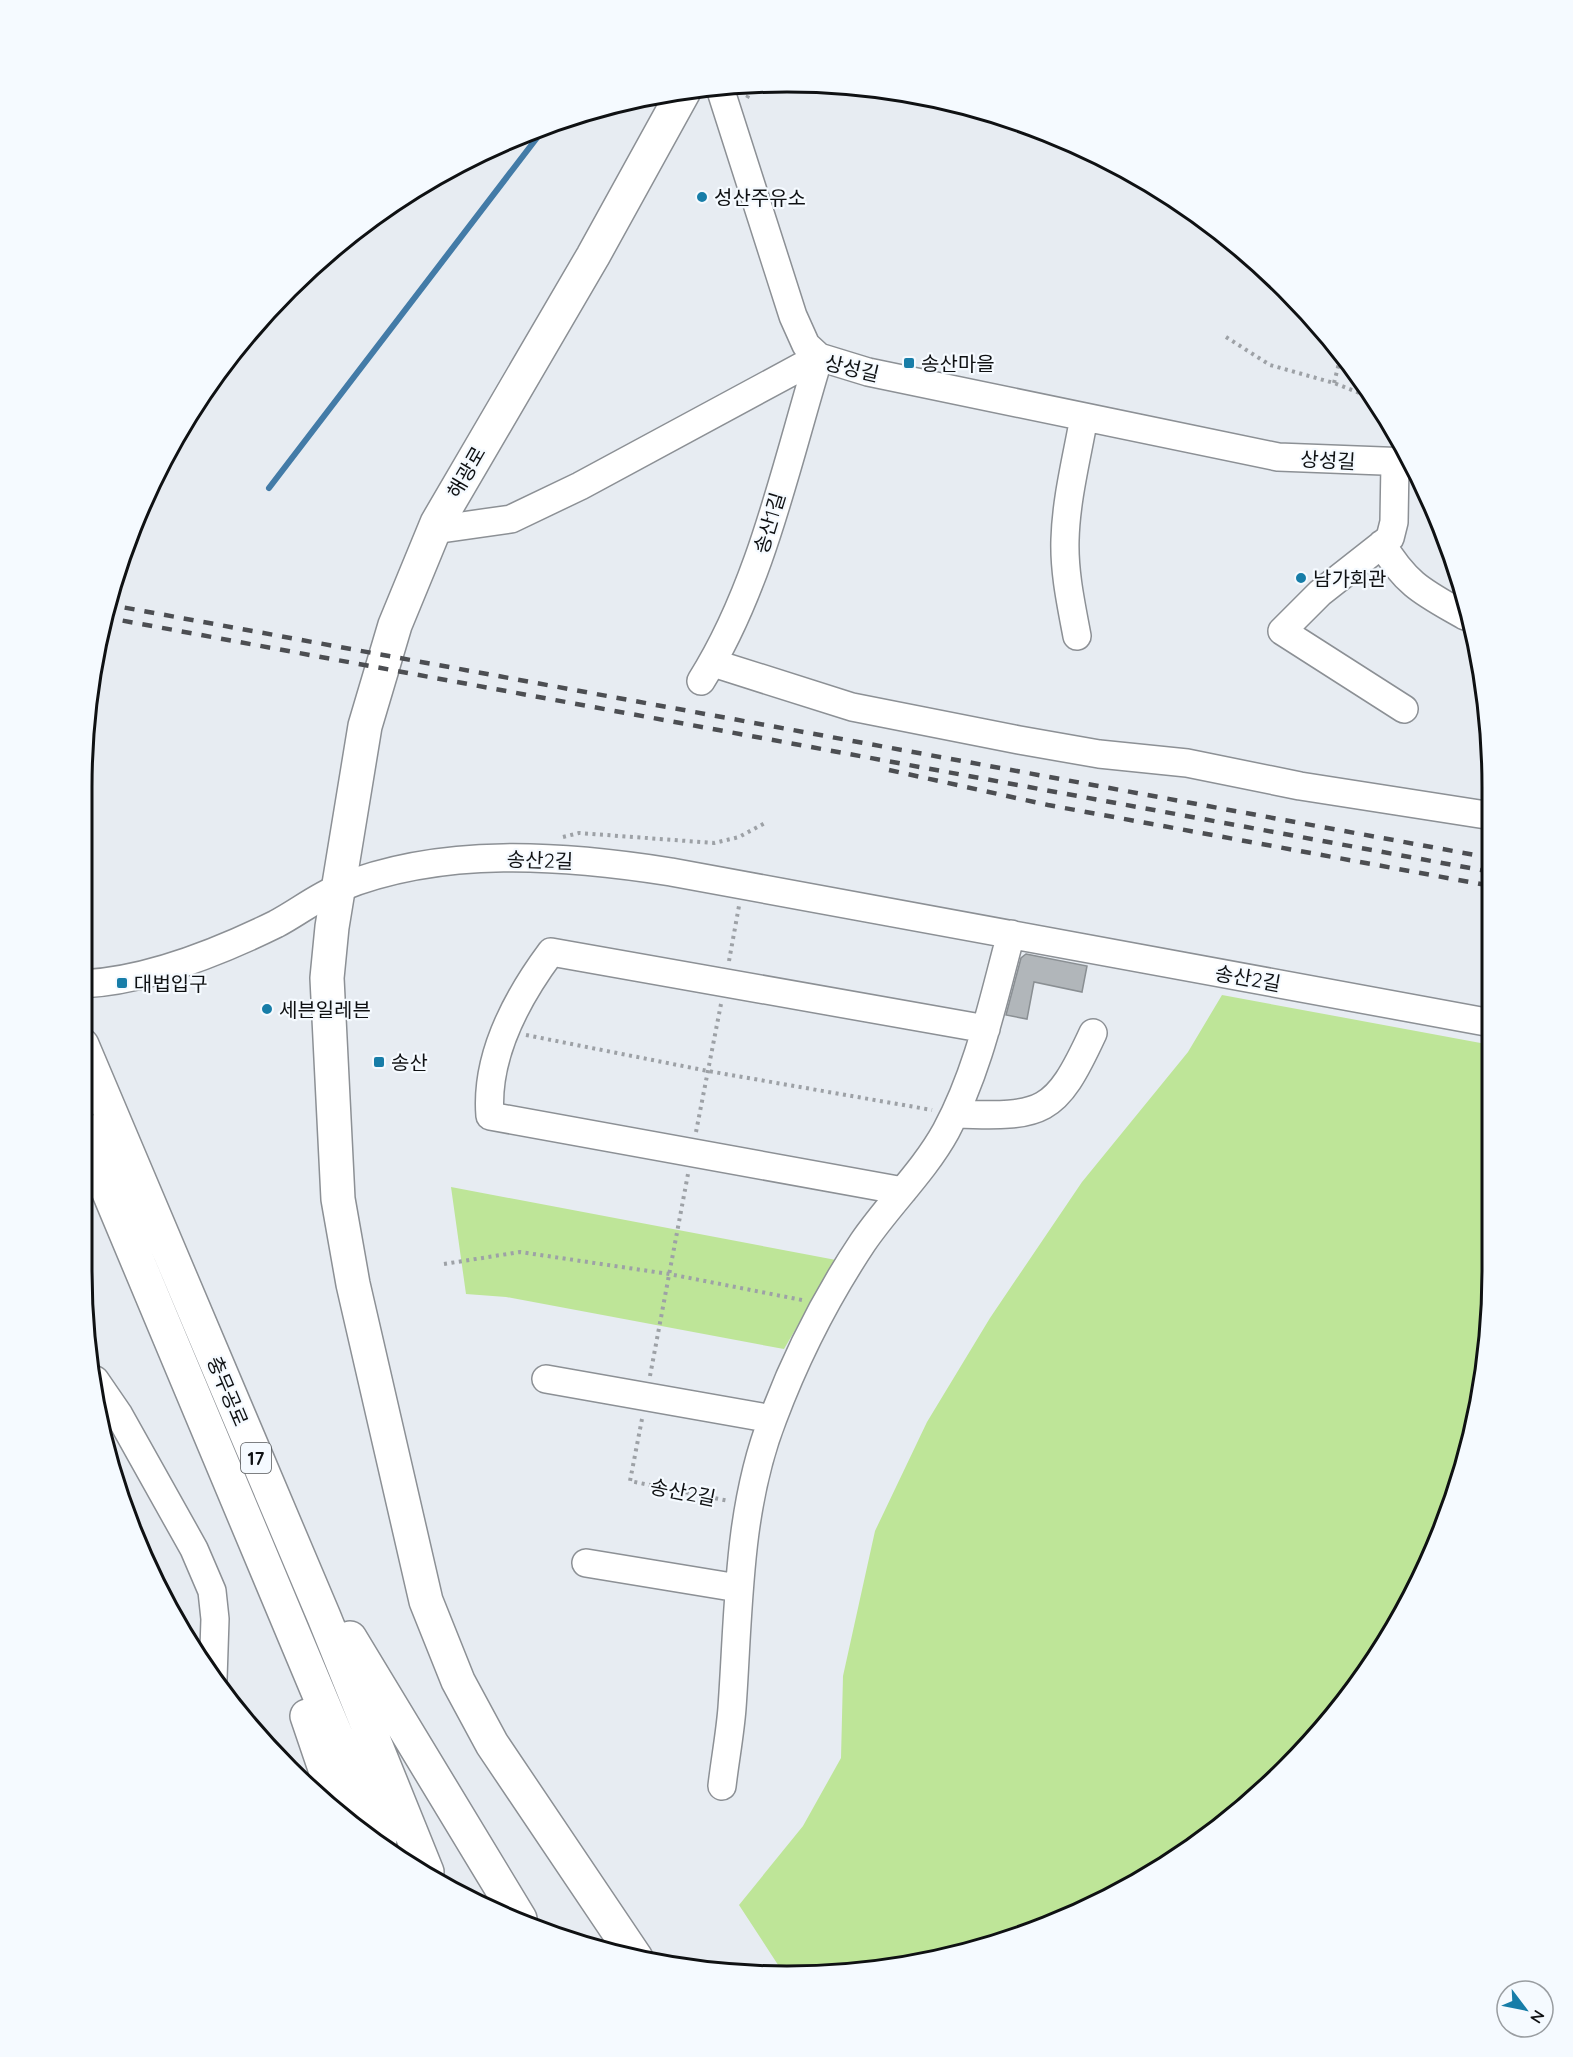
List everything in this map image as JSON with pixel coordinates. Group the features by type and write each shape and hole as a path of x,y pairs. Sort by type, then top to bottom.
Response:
{"main road":[{"name":"해광로","path":"629,1947 492,1744 458,1681 426,1601 353,1284 338,1199 329,1055 327,978 365,726 395,625 434,530 593,256 679,100"},
{"name":"충무공로","path":"92,1069 324,1617 423,1862"},
{"path":"120,1136 180,1240 345,1628 515,1910"},
{"name":"충무공로","path":"92,1152 228,1472 376,1831"},
{"path":"228,1472 248,1543 335,1799"}],"street":[{"path":"722,95 793,316 806,345 819,357"},
{"name":"상성길","path":"434,530 512,519 580,486 819,357 868,372 1278,457 1401,463"},
{"name":"송산1길","path":"819,357 748,590 707,672 852,707 1019,740 1100,754 1187,763 1300,786 1482,814"},
{"path":"1077,636 1067,583 1065,541 1068,504 1084,417"},
{"path":"1402,464 1390,538 1320,593 1282,631 1404,709"},
{"path":"1382,544 1397,570 1417,589 1459,613"},
{"name":"송산2길","path":"92,984 168,969 276,924 339,888 410,867 439,862 542,860 635,866 1482,1021"},
{"path":"722,1786 732,1710 738,1588 750,1505 772,1419 826,1305 863,1242 945,1133 955,1114 986,1029 1011,934"},
{"path":"903,1191 490,1116 490,1084 505,1031 517,1004 551,952 986,1029"},
{"path":"955,1114 1008,1115 1049,1104 1075,1073 1093,1033"},
{"path":"546,1379 772,1419"},
{"path":"102,1391 119,1415 194,1549 212,1591 215,1619 214,1663"},
{"path":"586,1563 738,1588"}],"path":[{"path":"1226,337 1270,365 1334,383 1359,393"},
{"path":"1334,383 1339,364"},
{"path":"542,860 567,834 714,843 739,837 765,824"},
{"name":"송산2길","path":"744,885 630,1481 750,1505"},
{"path":"505,1031 708,1071 955,1114"},
{"path":"444,1264 520,1252 669,1274 826,1305"}],"green space":[{"path":"1222,995 1482,1043 1482,1270 1476,1361 1458,1450 1429,1536 1388,1618 1338,1694 1278,1762 1245,1793 1173,1848 1094,1894 1010,1929 966,1942 877,1960 779,1966 739,1905 803,1826 841,1758 843,1676 875,1531 927,1422 990,1318 1082,1182 1188,1052"},
{"path":"451,1187 836,1260 784,1349 506,1297 466,1294"}],"building":[{"path":"1026,954 1087,966 1082,992 1034,982 1027,1019 1006,1015 1021,958"}],"waterway":[{"path":"269,488 537,138"}],"railway":[{"path":"115,606 1482,856"},
{"path":"112,619 1482,870"},
{"path":"889,770 1048,805 1482,884"}],"place":[{"name":"성산주유소","path":"702,197"},
{"name":"송산마을","path":"909,363"},
{"name":"남가회관","path":"1301,578"},
{"name":"대법입구","path":"122,983"},
{"name":"세븐일레븐","path":"267,1009"},
{"name":"송산","path":"379,1062"}]}
